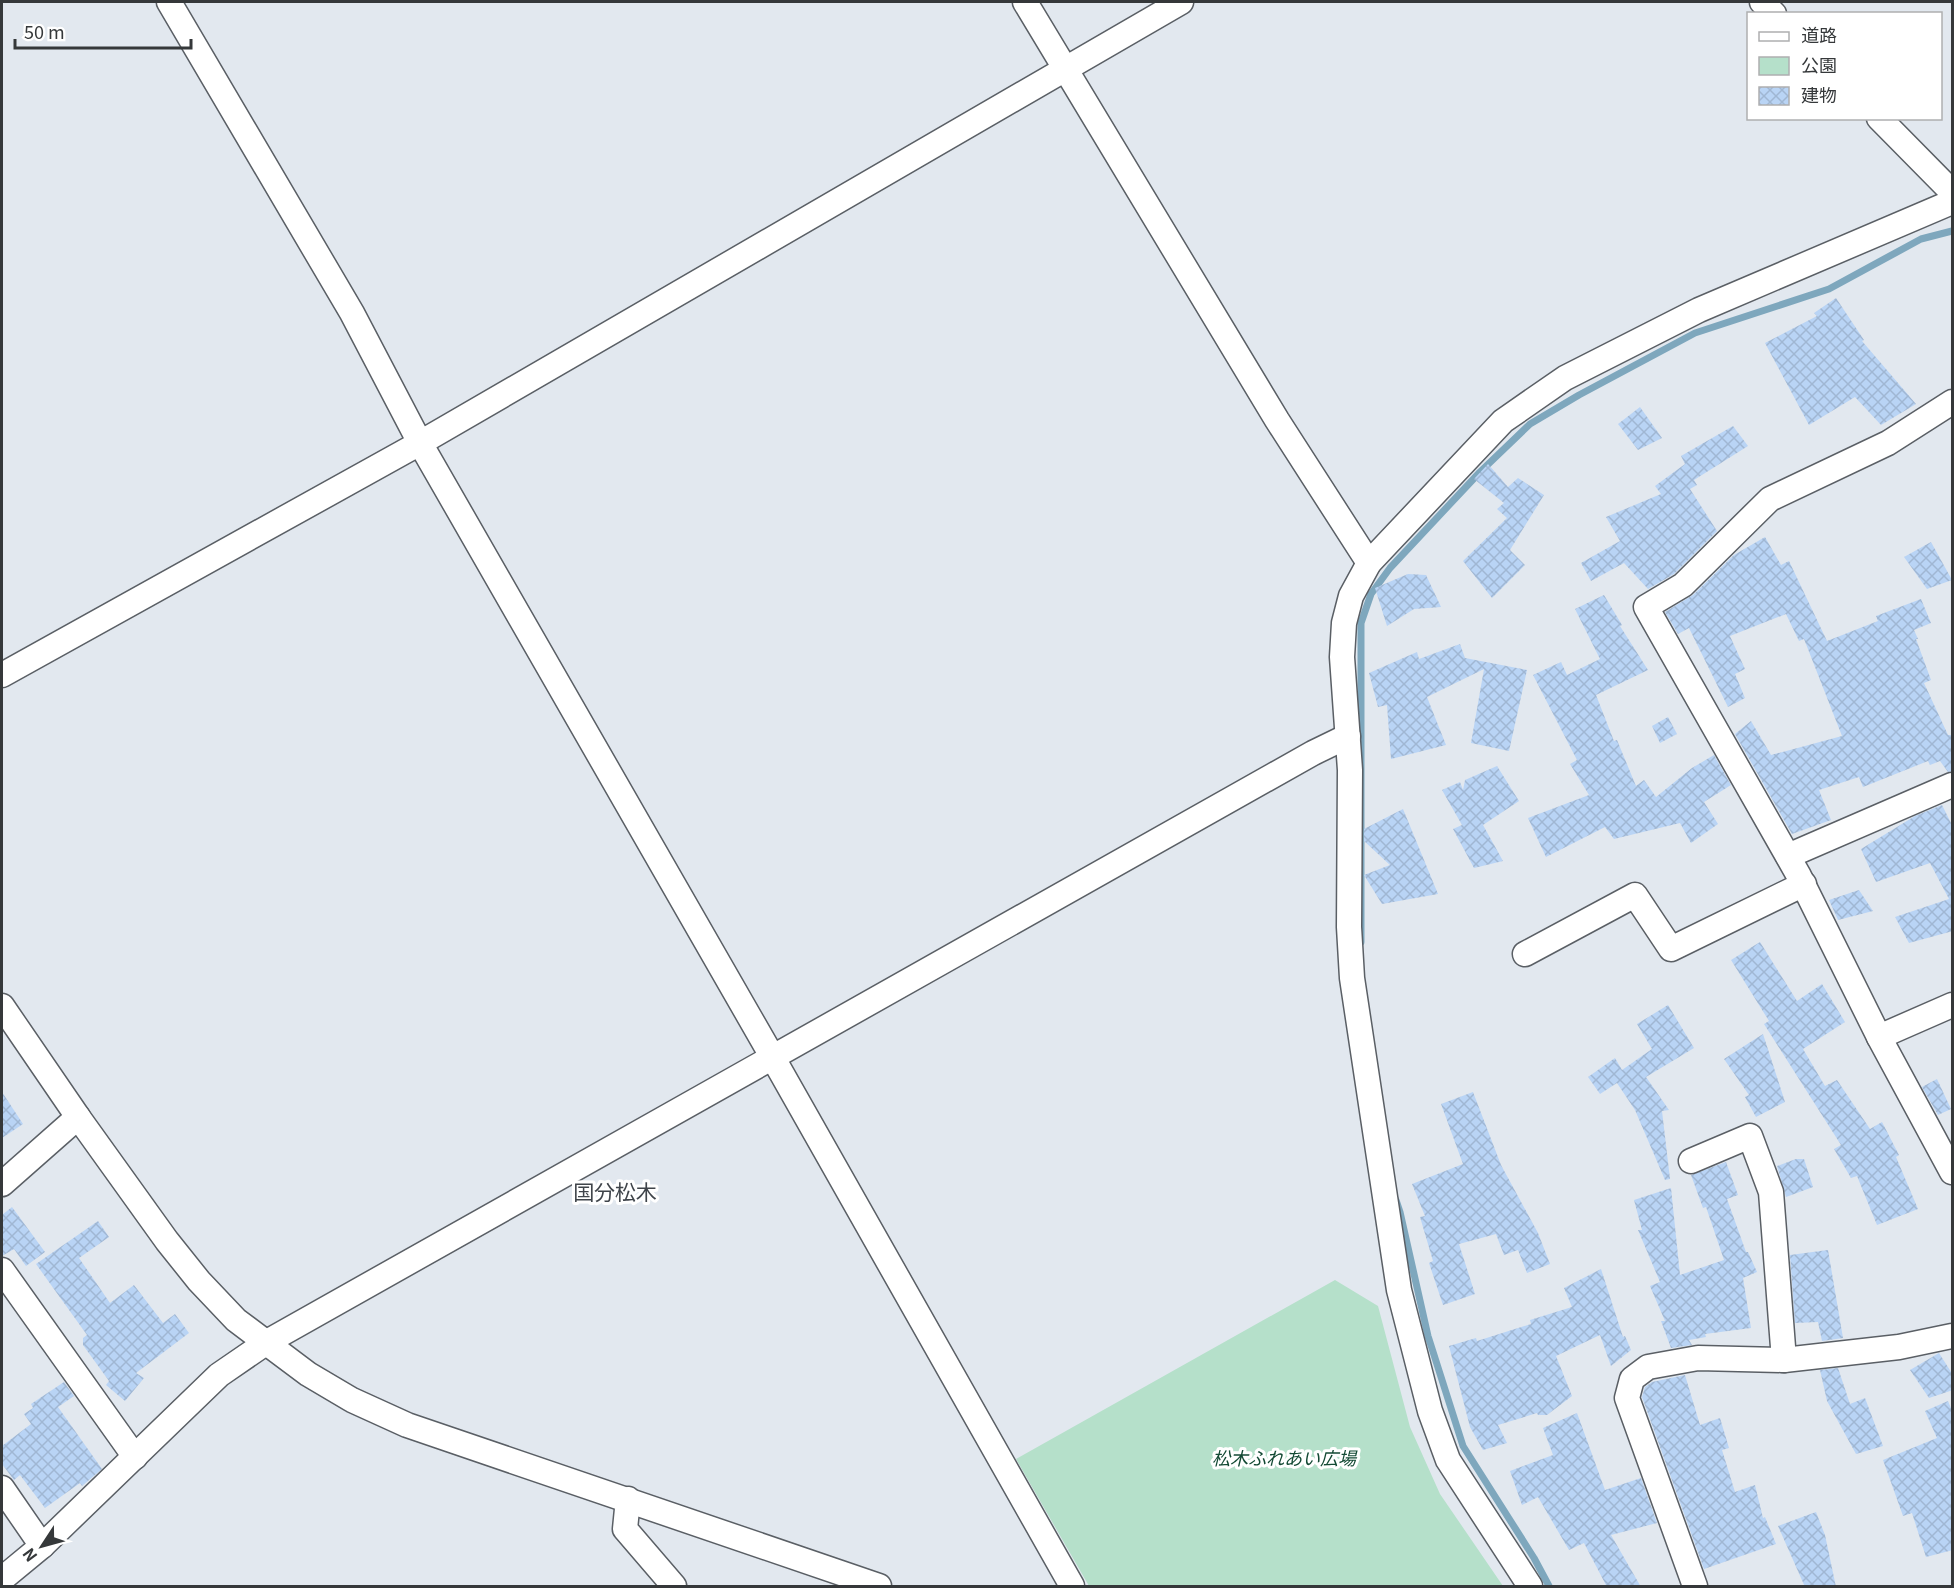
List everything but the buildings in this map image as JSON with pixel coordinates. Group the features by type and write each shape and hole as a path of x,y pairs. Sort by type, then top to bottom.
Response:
{"street":[{"path":"169,2 352,313 420,443 773,1058 1072,1587"},
{"path":"1025,2 1277,420 1369,564"},
{"path":"2,675 420,443 1181,2"},
{"path":"1881,120 1953,192"},
{"path":"1530,1587 1448,1460 1430,1411 1399,1290 1352,978 1349,927 1350,770 1342,657 1344,623 1351,596 1369,564 1503,421 1564,378 1699,310 1953,202"},
{"path":"1953,402 1888,443 1770,499 1683,585 1646,607 1804,884 1879,1037 1953,1173"},
{"path":"2,1579 42,1546 219,1375 267,1342 1312,753 1348,736"},
{"path":"1788,856 1953,785"},
{"path":"1525,954 1635,895 1671,949 1804,884"},
{"path":"1879,1037 1953,1005"},
{"path":"2,1006 78,1117 167,1241 199,1281 236,1320 308,1374 352,1400 398,1421 879,1587"},
{"path":"2,1184 78,1117"},
{"path":"1691,1161 1750,1136 1771,1192 1784,1360"},
{"path":"2,1270 135,1457"},
{"path":"1695,1587 1628,1398 1632,1379 1648,1367 1698,1358 1784,1360 1899,1347 1953,1336"},
{"path":"2,1488 42,1546"},
{"path":"627,1499 625,1529 674,1587"}],"green space":[{"name":"松木ふれあい広場","path":"1335,1280 1378,1306 1410,1427 1440,1494 1503,1586 1089,1586 1016,1459"}],"waterway":[{"path":"1361,942 1361,623 1371,594 1390,568 1480,472 1530,424 1695,333 1829,289 1921,239 1952,231"},
{"path":"1396,1200 1428,1336 1463,1446 1534,1558 1549,1586"}],"district":[{"name":"国分松木","path":"615,1191"}]}
